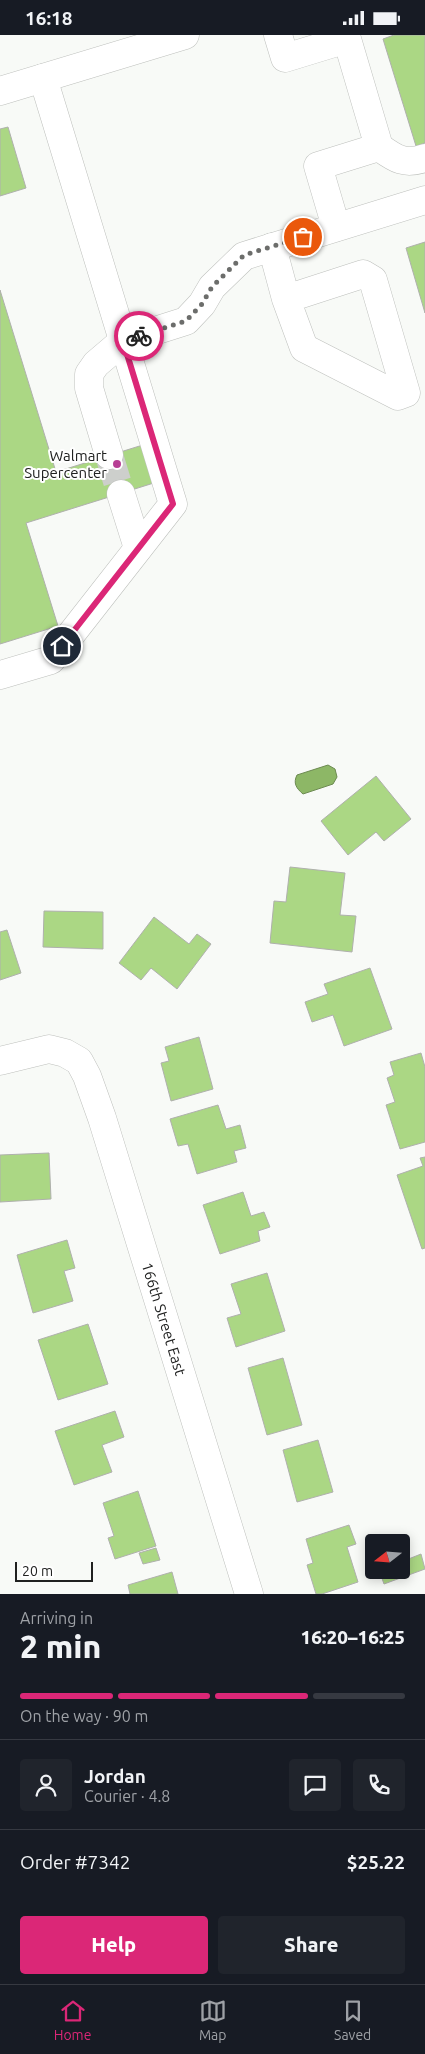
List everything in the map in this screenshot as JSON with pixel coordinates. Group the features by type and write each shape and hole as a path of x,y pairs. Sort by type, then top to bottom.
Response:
{"street":[{"path":"0,91 185,35"},
{"path":"278,35 285,58 353,37 379,147 398,160 414,162 425,159"},
{"path":"0,675 51,660 173,504 42,78"},
{"path":"336,227 318,166 379,147"},
{"path":"109,455 88,388 89,373 96,364 123,341 186,321 202,304 212,287 244,255 425,200"},
{"path":"272,247 286,299 304,349 398,396 406,393 373,279 363,274 286,299"},
{"path":"121,494 138,548"},
{"name":"166th Street East","path":"0,1061 26,1053 49,1049 65,1053 79,1061 87,1076 102,1118 249,1594"}],"shaded area":[{"path":"328,765 335,769 337,777 333,784 303,794 299,790 295,783 297,775"}],"building":[{"path":"394,35 425,35 425,143 416,146 383,39"},
{"path":"8,127 26,188 0,196 0,129"},
{"path":"425,242 425,313 406,248"},
{"name":"Walmart Supercenter","path":"0,290 56,472 146,444 157,482 26,523 58,626 0,644"},
{"path":"376,776 411,819 384,841 376,832 348,855 321,821"},
{"path":"290,867 345,873 340,915 356,916 352,952 270,943 274,901 286,902"},
{"path":"44,911 103,912 103,949 43,947"},
{"path":"154,917 189,944 197,934 211,944 177,989 151,968 141,980 119,963"},
{"path":"7,930 21,973 0,980 0,932"},
{"path":"370,968 392,1029 344,1046 333,1015 312,1022 305,1002 328,994 324,984"},
{"path":"199,1037 213,1089 171,1101 161,1063 169,1061 165,1047"},
{"path":"421,1053 425,1067 425,1142 400,1149 386,1105 395,1102 387,1078 394,1075 390,1062"},
{"path":"218,1105 226,1129 240,1125 246,1148 234,1151 237,1162 197,1174 188,1144 178,1146 170,1119"},
{"path":"49,1153 51,1199 0,1202 0,1155"},
{"path":"425,1157 425,1248 422,1249 397,1175 423,1166 420,1158"},
{"path":"243,1192 251,1216 264,1212 270,1227 258,1231 260,1241 220,1254 203,1205"},
{"path":"67,1240 75,1268 64,1271 73,1301 33,1313 17,1255"},
{"path":"267,1273 285,1331 236,1347 227,1318 241,1314 231,1284"},
{"path":"88,1324 108,1384 58,1400 38,1340"},
{"path":"283,1358 302,1425 267,1435 248,1368"},
{"path":"115,1411 124,1437 102,1445 112,1472 74,1485 55,1431"},
{"path":"318,1440 333,1492 297,1502 283,1450"},
{"path":"138,1491 156,1546 115,1559 108,1538 114,1536 103,1503"},
{"path":"349,1525 356,1544 347,1547 358,1582 322,1594 316,1594 307,1565 313,1563 306,1539"},
{"path":"156,1548 160,1560 143,1564 139,1553"},
{"path":"421,1554 425,1569 410,1574 410,1558"},
{"path":"172,1572 178,1594 130,1594 128,1585"},
{"path":"382,1579 398,1579 384,1584"}],"tunnel":[{"path":"109,455 121,494"}],"way so far":[{"path":"139,336 186,321 202,304 212,287 244,255 303,237"}],"place":[{"name":"Walmart Supercenter","path":"117,464"}],"route":[{"path":"62,646 173,504 123,341 139,336"}]}
